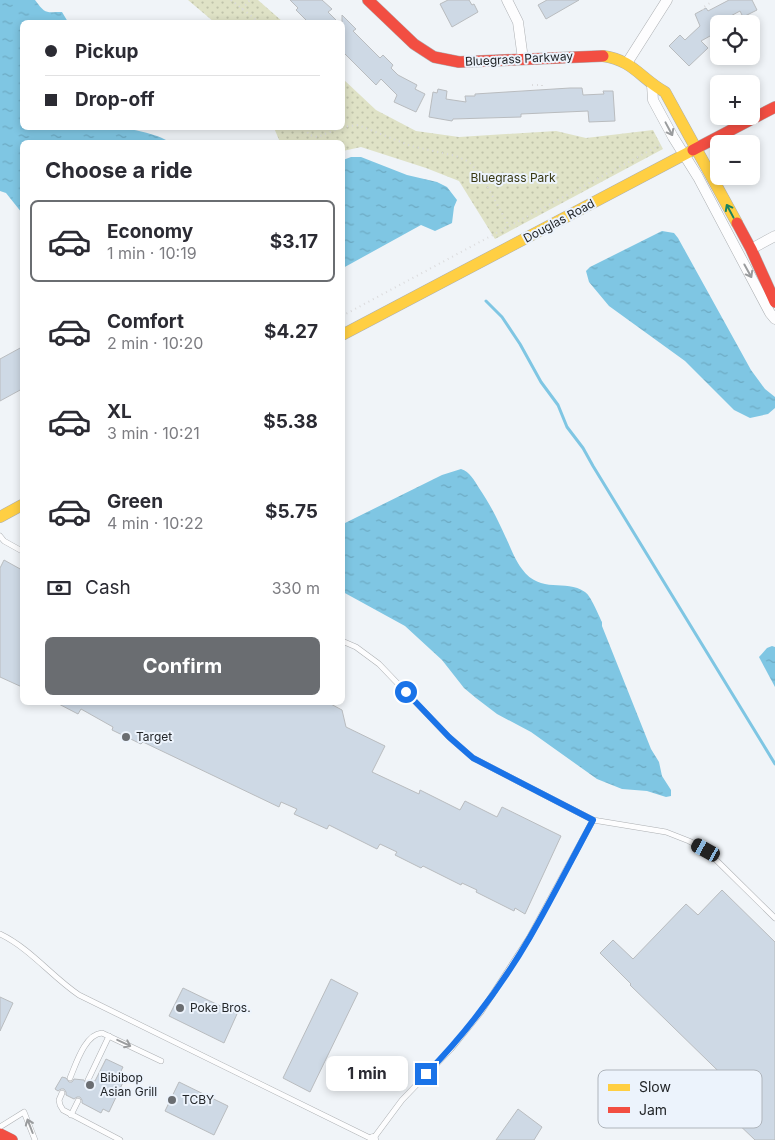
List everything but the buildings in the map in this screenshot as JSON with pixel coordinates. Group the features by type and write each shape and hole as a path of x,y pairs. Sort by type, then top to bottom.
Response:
{"street":[{"name":"Bluegrass Parkway","path":"368,0 414,44 434,57 460,62 596,55 612,57 628,63 652,85 665,92 751,249 775,302"},
{"path":"506,0 518,22 523,59"},
{"path":"628,63 667,0"},
{"path":"652,85 653,100 698,177 770,313 775,319"},
{"name":"Douglas Road","path":"345,333 775,107"},
{"path":"751,249 775,236"},
{"path":"0,517 20,506"},
{"path":"0,1134 12,1140"}],"lane":[{"path":"0,536 4,541 20,550"},
{"path":"345,642 379,664 436,724 473,758 593,820 666,832 706,850 775,918"},
{"path":"0,934 13,940 26,950 79,995 373,1140 402,1100 451,1049 481,1012 529,938 593,820"},
{"path":"70,1078 87,1041 96,1033 109,1036 161,1061"},
{"path":"88,1080 109,1036"},
{"path":"62,1093 59,1100 60,1106 70,1115 120,1140"},
{"path":"70,1115 78,1101"},
{"path":"0,1126 24,1112 35,1140"}],"path":[{"path":"230,0 256,20"},
{"path":"242,9 250,0"},
{"path":"703,10 702,8 710,3"},
{"path":"532,85 542,85 542,87"},
{"path":"345,127 358,125 412,146 456,156 469,162 481,175 509,226"},
{"path":"306,130 310,135 318,137 334,130"},
{"path":"345,314 662,144"}],"green space":[{"path":"188,0 258,0 281,20 212,20"},
{"name":"Bluegrass Park","path":"345,81 376,110 416,131 459,137 556,131 586,138 653,130 663,149 495,239 459,181 361,147 345,151 345,140 279,140 275,130 345,130"}],"water":[{"path":"0,0 35,0 47,12 62,12 67,20 20,20 20,130 130,130 154,135 165,140 20,140 20,210 6,193 0,191"},
{"path":"361,157 407,175 437,182 447,187 457,200 452,223 435,231 421,225 345,267 345,159"},
{"path":"662,231 674,233 678,238 751,370 765,389 775,397 775,408 768,414 750,418 734,410 685,361 609,306 589,282 586,271 590,267"},
{"path":"461,469 467,472 497,518 517,562 529,577 545,584 577,588 590,597 602,622 651,749 659,762 662,776 671,790 671,796 666,797 647,791 622,789 597,779 531,732 497,714 476,698 464,688 442,660 405,626 345,593 345,523 442,475"},
{"path":"775,647 775,687 759,657 767,648"}],"waterway":[{"path":"486,301 502,317 520,344 541,382 558,405 567,427 583,448 775,764"}],"traffic: slow":[{"path":"603,56 622,61 665,92 737,223"},
{"path":"345,333 693,150"},
{"path":"0,517 20,506"}],"traffic: jam":[{"path":"368,0 414,44 434,57 459,62 603,56"},
{"path":"693,150 775,107"},
{"path":"737,223 775,302"},
{"path":"0,1134 12,1140"}],"place":[{"name":"Target","path":"126,737"},
{"name":"Poke Bros.","path":"180,1008"},
{"name":"Bibibop Asian Grill","path":"90,1085"},
{"name":"TCBY","path":"172,1100"}],"route":[{"path":"406,692 449,737 473,758 593,820 529,938 481,1012 451,1049 426,1074"}]}
